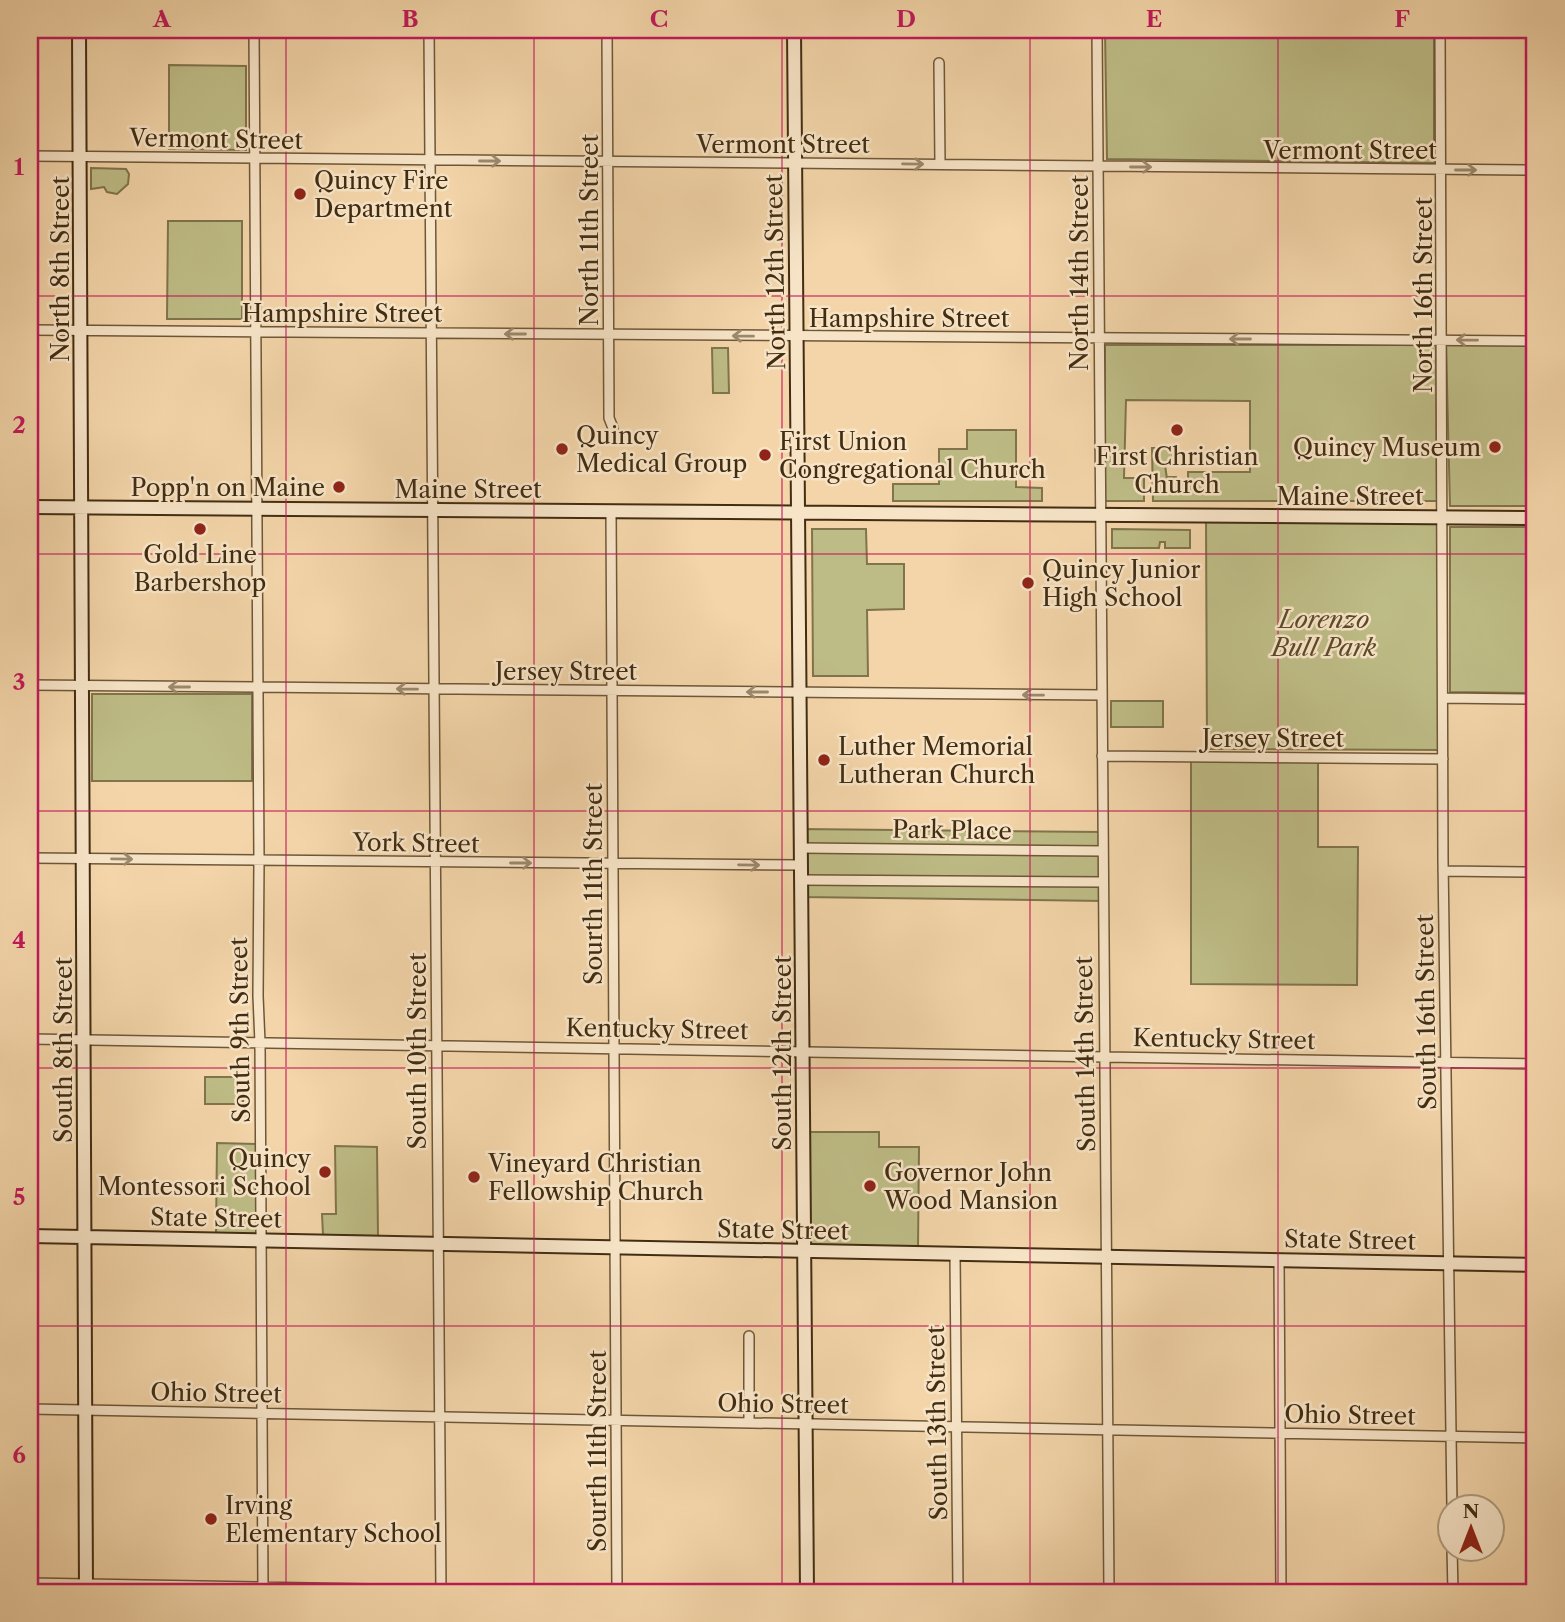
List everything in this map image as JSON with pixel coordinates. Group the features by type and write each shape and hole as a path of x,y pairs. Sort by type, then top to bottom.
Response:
{"street":[{"name":"North 8th Street","path":"79,30 82,507"},
{"name":"South 9th Street","path":"254,30 263,1590"},
{"name":"South 10th Street","path":"429,30 441,1591"},
{"name":"North 11th Street","path":"607,30 610,418 614,428"},
{"name":"North 12th Street","path":"794,30 798,513"},
{"name":"North 14th Street","path":"1097,30 1101,515"},
{"name":"North 16th Street","path":"1440,30 1442,518"},
{"path":"939,63 940,164"},
{"name":"Vermont Street","path":"30,156 1535,170"},
{"name":"Hampshire Street","path":"30,330 1535,341"},
{"name":"Maine Street","path":"30,507 1535,519"},
{"name":"South 8th Street","path":"82,507 86,1588"},
{"name":"Sourth 11th Street","path":"611,511 617,1592"},
{"name":"South 12th Street","path":"798,513 807,1592"},
{"name":"South 14th Street","path":"1101,515 1109,1592"},
{"name":"South 16th Street","path":"1442,518 1443,871 1452,1492"},
{"name":"Jersey Street","path":"30,685 1101,695"},
{"path":"1443,698 1535,699"},
{"name":"Jersey Street","path":"1102,756 1443,759"},
{"name":"Park Place","path":"801,848 1103,851"},
{"name":"York Street","path":"30,858 801,865"},
{"path":"1443,871 1535,872"},
{"name":"Park Place","path":"801,880 1103,883"},
{"name":"Kentucky Street","path":"30,1040 613,1047 1535,1064"},
{"name":"State Street","path":"30,1236 1535,1265"},
{"name":"South 13th Street","path":"955,1254 958,1592"},
{"path":"1279,1260 1281,1592"},
{"path":"749,1336 749,1423"},
{"name":"Ohio Street","path":"30,1409 1535,1438"},
{"path":"1452,1562 1453,1592"},
{"path":"30,1583 86,1588 533,1592"}],"green space":[{"path":"1105,30 1434,30 1434,163 1107,159"},
{"path":"169,65 246,66 246,150 169,149"},
{"path":"91,168 126,169 129,174 128,184 117,194 107,192 104,187 91,189"},
{"path":"168,221 242,221 242,319 167,319"},
{"path":"1105,345 1436,345 1437,501 1153,501 1152,448 1175,448 1175,465 1165,465 1167,479 1176,477 1177,481 1188,481 1188,472 1250,472 1250,401 1126,400 1124,478 1144,478 1144,501 1105,501"},
{"path":"1446,345 1535,345 1535,506 1450,506"},
{"path":"712,348 728,348 729,393 713,393"},
{"path":"967,430 1016,430 1016,487 1042,488 1042,501 893,501 893,484 939,484 939,449 967,449"},
{"name":"Lorenzo Bull Park","path":"1206,516 1442,517 1442,750 1207,749"},
{"path":"1450,527 1535,527 1535,693 1450,692"},
{"path":"812,529 866,529 867,564 904,564 904,609 867,610 868,676 813,676"},
{"path":"1112,529 1190,530 1190,548 1165,548 1165,542 1160,542 1159,548 1112,548"},
{"path":"92,694 252,694 252,781 92,781"},
{"path":"1111,701 1163,701 1163,727 1111,727"},
{"path":"1191,761 1318,761 1318,847 1358,847 1357,985 1191,984"},
{"path":"801,829 1103,832 1103,901 802,897"},
{"path":"205,1077 243,1077 243,1104 205,1104"},
{"path":"808,1132 879,1132 879,1147 919,1147 918,1250 807,1249"},
{"path":"217,1143 257,1144 256,1234 216,1234"},
{"name":"Quincy Montessori School","path":"335,1146 377,1147 378,1236 323,1235 322,1214 336,1214"}],"place":[{"name":"Quincy Fire Department","path":"300,194"},
{"name":"First Christian Church","path":"1177,430"},
{"name":"Quincy Museum","path":"1495,447"},
{"name":"Quincy Medical Group","path":"562,449"},
{"name":"First Union Congregational Church","path":"765,455"},
{"name":"Popp'n on Maine","path":"339,487"},
{"name":"Gold Line Barbershop","path":"200,529"},
{"name":"Quincy Junior High School","path":"1028,583"},
{"name":"Luther Memorial Lutheran Church","path":"824,760"},
{"name":"Quincy Montessori School","path":"325,1172"},
{"name":"Vineyard Christian Fellowship Church","path":"474,1177"},
{"name":"Governor John Wood Mansion","path":"870,1186"},
{"name":"Irving Elementary School","path":"211,1519"}]}
